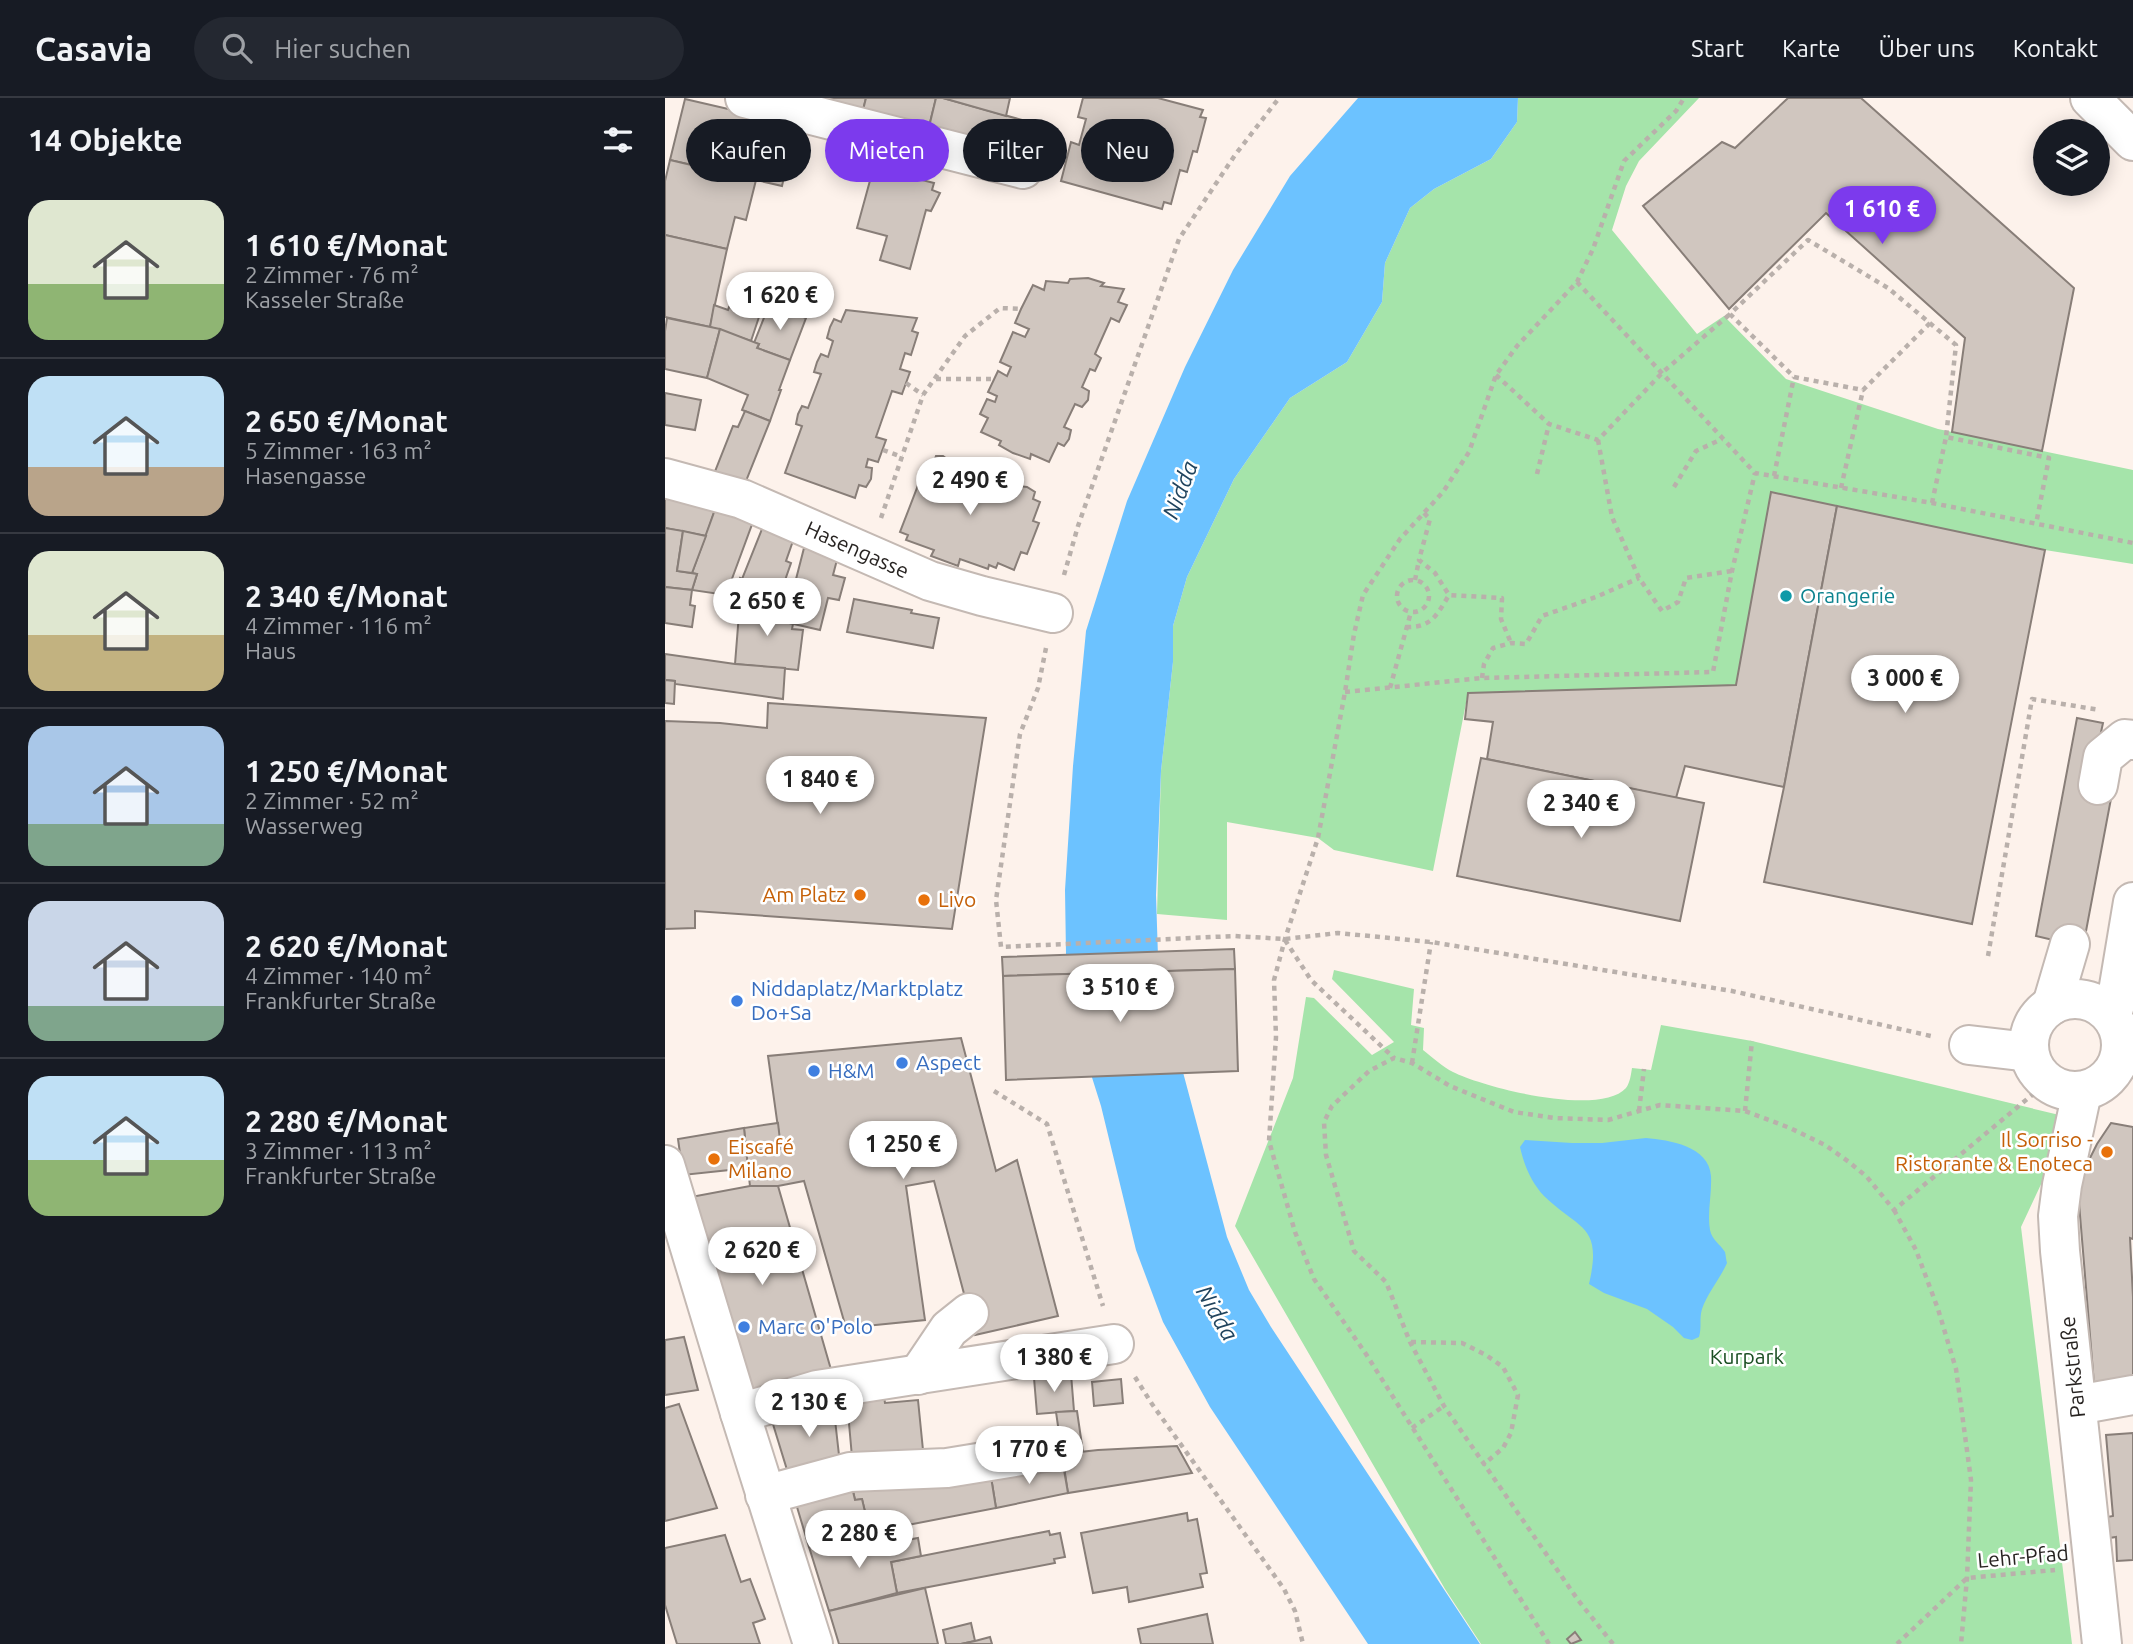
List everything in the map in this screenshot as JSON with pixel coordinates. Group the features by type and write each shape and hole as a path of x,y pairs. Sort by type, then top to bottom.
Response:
{"street":[{"path":"745,98 963,154"},
{"path":"2090,98 2133,141"},
{"name":"Hasengasse","path":"665,478 742,499 930,581 1053,613"},
{"path":"2098,785 2103,757 2125,739 2133,740"},
{"path":"2112,1014 2133,902"},
{"path":"2052,1005 2070,944"},
{"path":"1969,1045 2053,1075 2099,1086 2112,1074 2124,1071 2120,1057 2122,1039 2112,1014 2087,1000 2070,999 2052,1005 2038,1017 2030,1033 2053,1075"},
{"name":"Parkstraße","path":"2053,1075 2064,1174 2058,1216 2060,1251 2102,1644"},
{"path":"665,1166 813,1644"},
{"path":"918,1375 949,1329 969,1313"},
{"path":"740,1413 817,1390 1114,1344"},
{"path":"2077,1405 2133,1395"},
{"path":"765,1495 850,1472 947,1468 1051,1451"}],"path":[{"path":"1279,98 1235,155 1179,239 1078,526 1053,613 1038,688 1020,734 996,900 1001,947 1234,936 1285,939 1338,933 1431,942 1732,991 1969,1045"},
{"path":"1549,1644 1366,1354 1314,1279 1295,1232 1269,1141 1276,1037 1274,980 1318,838 1363,595 1400,539 1443,492 1469,452 1496,375 1517,346 1577,282 1593,248 1624,161 1676,111 1684,98"},
{"path":"1598,440 1663,372 1730,314 1808,240 1888,288 1956,345 1946,437 1932,503"},
{"path":"1577,282 1755,473 1932,503 2133,543"},
{"path":"868,556 923,395 965,336 1000,308 1021,309"},
{"path":"1730,314 1794,377 1863,390"},
{"path":"1841,488 1863,390 1930,323"},
{"path":"1496,375 1549,424 1598,440"},
{"path":"1774,476 1794,377"},
{"path":"935,379 995,379"},
{"path":"906,383 923,395"},
{"path":"1537,474 1549,424"},
{"path":"1946,437 2049,458 2036,524"},
{"path":"1674,487 1696,452 1721,439"},
{"path":"1598,440 1612,517 1639,578 1662,611 1678,602 1686,578 1732,571"},
{"path":"883,450 902,457"},
{"path":"1345,692 1482,678 1713,672 1732,571 1755,473"},
{"path":"1415,580 1430,519 1424,513"},
{"path":"1419,560 1435,573 1449,595"},
{"path":"1482,678 1484,664 1493,648 1511,643 1526,644 1542,616 1639,578"},
{"path":"1415,580 1428,589 1429,597 1420,611 1411,612 1403,609 1397,594 1406,581 1415,580"},
{"path":"1449,595 1502,598 1501,619 1511,643"},
{"path":"1406,627 1415,628 1435,619 1449,595"},
{"path":"1390,688 1411,612"},
{"path":"1988,957 2032,699 2109,711"},
{"path":"1285,939 1311,980 1394,1058 1412,1063 1450,1086 1514,1112 1554,1118 1608,1120 1660,1105 1745,1111 1825,1145 1867,1177 1895,1210 1916,1250 1956,1369 1971,1480 1961,1644"},
{"path":"1412,1063 1431,942"},
{"path":"1745,1111 1752,1041"},
{"path":"1394,1058 1369,1071 1332,1106 1324,1122 1326,1155 1354,1251 1386,1282 1410,1342 1444,1406 1483,1465 1612,1644"},
{"path":"1639,1111 1644,1069"},
{"path":"1895,1210 2053,1075"},
{"path":"993,1091 1047,1124 1114,1344 1152,1404 1284,1589 1295,1611 1303,1644"},
{"path":"1410,1342 1462,1343 1486,1354 1503,1367 1518,1395 1511,1433 1503,1448 1483,1465"},
{"path":"1412,1428 1444,1406"},
{"name":"Lehr-Pfad","path":"1897,1644 1967,1578 2095,1566"}],"green space":[{"path":"1518,98 1699,98 1639,161 1626,186 1612,230 1697,334 1724,316 1786,379 1938,429 2133,470 2133,564 2045,550 1772,492 1736,685 1468,693 1433,871 1334,850 1318,838 1227,822 1227,920 1157,914 1161,771 1173,662 1173,626 1187,577 1234,479 1290,398 1347,362 1382,302 1385,263 1410,208 1434,189 1491,159 1517,122"},
{"name":"Kurpark","path":"1334,970 1414,989 1411,1025 1424,1028 1423,1050 1453,1072 1515,1092 1568,1100 1593,1100 1612,1096 1626,1088 1632,1068 1651,1070 1661,1025 1752,1041 2072,1118 2021,1227 2072,1644 1481,1644 1445,1589 1235,1226 1293,1078 1306,997 1314,998 1372,1055 1394,1042 1332,979"}],"water":[{"name":"Nidda","path":"1358,98 1518,98 1517,122 1491,159 1434,189 1410,208 1385,263 1382,302 1347,362 1290,398 1234,479 1187,577 1173,626 1173,662 1161,771 1156,895 1158,957 1172,1031 1227,1237 1249,1290 1480,1644 1368,1644 1210,1407 1163,1322 1136,1250 1101,1106 1072,1014 1066,954 1065,890 1086,631 1127,501 1185,367 1233,270 1290,176"},
{"path":"1646,1138 1686,1146 1696,1151 1709,1166 1710,1230 1725,1252 1727,1263 1702,1309 1699,1337 1692,1340 1684,1338 1647,1309 1604,1293 1589,1284 1593,1264 1590,1239 1585,1230 1539,1191 1520,1147 1525,1140 1602,1143"}],"building":[{"path":"793,98 866,98 862,114"},
{"path":"866,98 936,98 931,119 881,119 862,114"},
{"path":"936,98 943,98 1018,119 963,119 963,138 949,135 949,119 931,119"},
{"path":"943,98 1010,98 1006,116"},
{"path":"1083,98 1158,98 1203,110 1200,117 1206,118 1197,152 1193,151 1187,172 1180,170 1171,204 1164,202 1162,209 1065,182 1067,182 1067,158 1071,142 1079,145 1081,138 1081,182 1174,182 1174,119 1078,117"},
{"path":"1788,98 1861,98 2074,288 2042,451 1952,432 1965,338 1826,213 1729,309 1643,206 1722,142 1735,148"},
{"path":"685,99 763,117 686,119 686,164 670,160"},
{"path":"670,160 686,164 686,182 756,182 746,220 735,217 727,249 665,235 665,181"},
{"path":"765,182 783,182 782,186"},
{"path":"870,182 930,182 934,183 932,190 940,193 931,211 926,210 910,269 880,260 887,236 857,228"},
{"path":"665,235 727,249 710,327 665,317"},
{"path":"1088,278 1104,283 1101,286 1124,289 1118,302 1127,305 1119,322 1111,318 1095,354 1101,358 1095,371 1090,369 1082,387 1089,391 1088,400 1082,407 1075,404 1064,427 1071,430 1069,439 1064,446 1058,443 1049,462 1031,454 1030,459 1013,453 999,445 1001,441 981,432 988,418 980,414 987,399 995,402 997,396 988,392 998,371 1007,376 1011,367 1000,362 1013,332 1025,337 1029,329 1015,323 1021,309 1033,285 1044,290 1046,281 1068,283 1070,279"},
{"path":"714,305 759,317 751,341 710,327"},
{"path":"769,305 806,318 790,360 757,348 759,344 754,343"},
{"path":"846,310 917,318 912,331 918,333 911,355 905,353 900,369 910,372 902,394 892,391 876,437 886,440 878,462 868,459 866,467 872,468 871,479 866,487 859,485 855,498 785,473 802,426 796,424 798,414 802,406 808,408 821,374 814,372 817,362 821,354 828,357 833,341 827,338 830,327 834,319 841,322"},
{"path":"667,318 720,329 707,378 665,369"},
{"path":"720,329 759,344 757,348 790,360 770,421 742,410 748,395 707,378"},
{"path":"665,393 701,400 695,430 665,425"},
{"path":"745,411 770,421 744,486 714,474 733,426 738,427"},
{"path":"936,456 943,456 951,462 947,471 952,473 954,466 1013,488 1012,491 1016,492 1019,486 1035,492 1033,499 1040,502 1033,521 1039,523 1027,554 1021,552 1014,570 998,563 996,568 989,565 988,569 960,559 958,566 931,556 934,550 906,540 908,535 900,532 927,462 933,464"},
{"path":"665,488 717,504 706,536 665,528"},
{"name":"Orangerie","path":"1771,492 1837,506 1784,787 1685,766 1676,798 1487,759 1493,722 1465,719 1468,693 1736,685"},
{"path":"717,504 754,519 726,595 692,590 697,574 692,573"},
{"path":"1837,506 2045,550 1972,924 1764,882"},
{"path":"764,524 794,538 786,561 791,563 783,586 777,584 773,592 762,588 757,602 733,596 740,578 742,579"},
{"path":"665,528 683,531 677,571 697,574 692,590 665,587"},
{"path":"683,531 706,536 692,573 677,571"},
{"path":"804,548 838,556 833,575 845,578 839,600 828,598 820,630 785,622"},
{"path":"665,587 692,590 690,605 695,606 692,627 665,623"},
{"path":"854,599 939,618 933,648 847,632"},
{"path":"740,601 786,610 785,622 793,624 792,629 803,630 798,670 735,664"},
{"path":"665,654 785,668 783,699 675,684 675,681 665,680"},
{"path":"665,680 675,681 674,704 665,703"},
{"path":"768,703 986,718 952,929 695,911 695,928 665,929 665,721 767,728"},
{"path":"2077,718 2103,723 2090,783 2113,788 2083,947 2036,936"},
{"path":"1481,758 1704,803 1680,921 1457,876"},
{"path":"1234,949 1235,969 1003,976 1002,957"},
{"path":"1235,969 1238,1071 1006,1080 1003,976"},
{"path":"961,1038 996,1171 1017,1160 1058,1316 975,1335 934,1181 906,1186 925,1320 846,1328 804,1181 778,1186 750,1186 746,1151 781,1149 768,1056"},
{"path":"778,1123 781,1149 746,1151 744,1128"},
{"path":"2111,1123 2133,1127 2133,1239 2130,1238 2133,1382 2094,1384 2079,1203 2087,1164"},
{"name":"Eiscafé Milano","path":"744,1128 748,1168 683,1175 678,1139"},
{"path":"750,1186 778,1186 832,1373 751,1397 691,1197"},
{"path":"684,1337 698,1390 665,1395 665,1340"},
{"path":"1071,1374 1074,1411 1037,1414 1034,1378"},
{"path":"1121,1379 1123,1403 1094,1406 1092,1382"},
{"path":"884,1397 885,1403 918,1400 923,1450 852,1457 847,1401"},
{"path":"833,1402 840,1464 788,1473 772,1421"},
{"path":"679,1404 717,1508 665,1521 665,1408"},
{"path":"1077,1411 1083,1452 1062,1454 1056,1412"},
{"path":"2133,1433 2133,1560 2117,1561 2116,1537 2109,1538 2107,1517 2113,1516 2106,1435"},
{"path":"1177,1446 1192,1473 1068,1493 1062,1454"},
{"path":"1063,1464 1068,1493 996,1508 991,1477"},
{"path":"991,1477 996,1508 861,1534 857,1518 866,1516 862,1499 855,1500 852,1486"},
{"path":"851,1483 855,1500 862,1499 866,1516 857,1518 861,1534 809,1547 794,1497"},
{"path":"1187,1513 1188,1521 1197,1519 1207,1573 1200,1574 1203,1587 1129,1602 1127,1587 1093,1593 1081,1533"},
{"path":"1049,1531 1050,1535 1060,1533 1065,1557 1054,1559 1055,1563 897,1593 891,1562"},
{"path":"725,1535 741,1582 750,1579 765,1619 753,1623 760,1644 677,1644 665,1605 665,1548"},
{"path":"849,1537 852,1550 918,1538 921,1556 891,1562 897,1593 829,1611 809,1547"},
{"path":"925,1588 938,1644 839,1644 829,1611"},
{"path":"1207,1614 1213,1644 1141,1644 1138,1629"},
{"path":"971,1623 975,1641 946,1644 943,1630"},
{"path":"1575,1632 1581,1640 1571,1644 1567,1639"},
{"path":"990,1637 992,1644 961,1644 975,1641"}],"place":[{"name":"Orangerie","path":"1786,596"},
{"name":"Am Platz","path":"860,895"},
{"name":"Livo","path":"924,900"},
{"name":"Niddaplatz/Marktplatz Do+Sa","path":"737,1001"},
{"name":"Aspect","path":"902,1063"},
{"name":"H&M","path":"814,1071"},
{"name":"Il Sorriso - Ristorante & Enoteca","path":"2107,1152"},
{"name":"Eiscafé Milano","path":"714,1159"},
{"name":"Marc O'Polo","path":"744,1327"}]}
